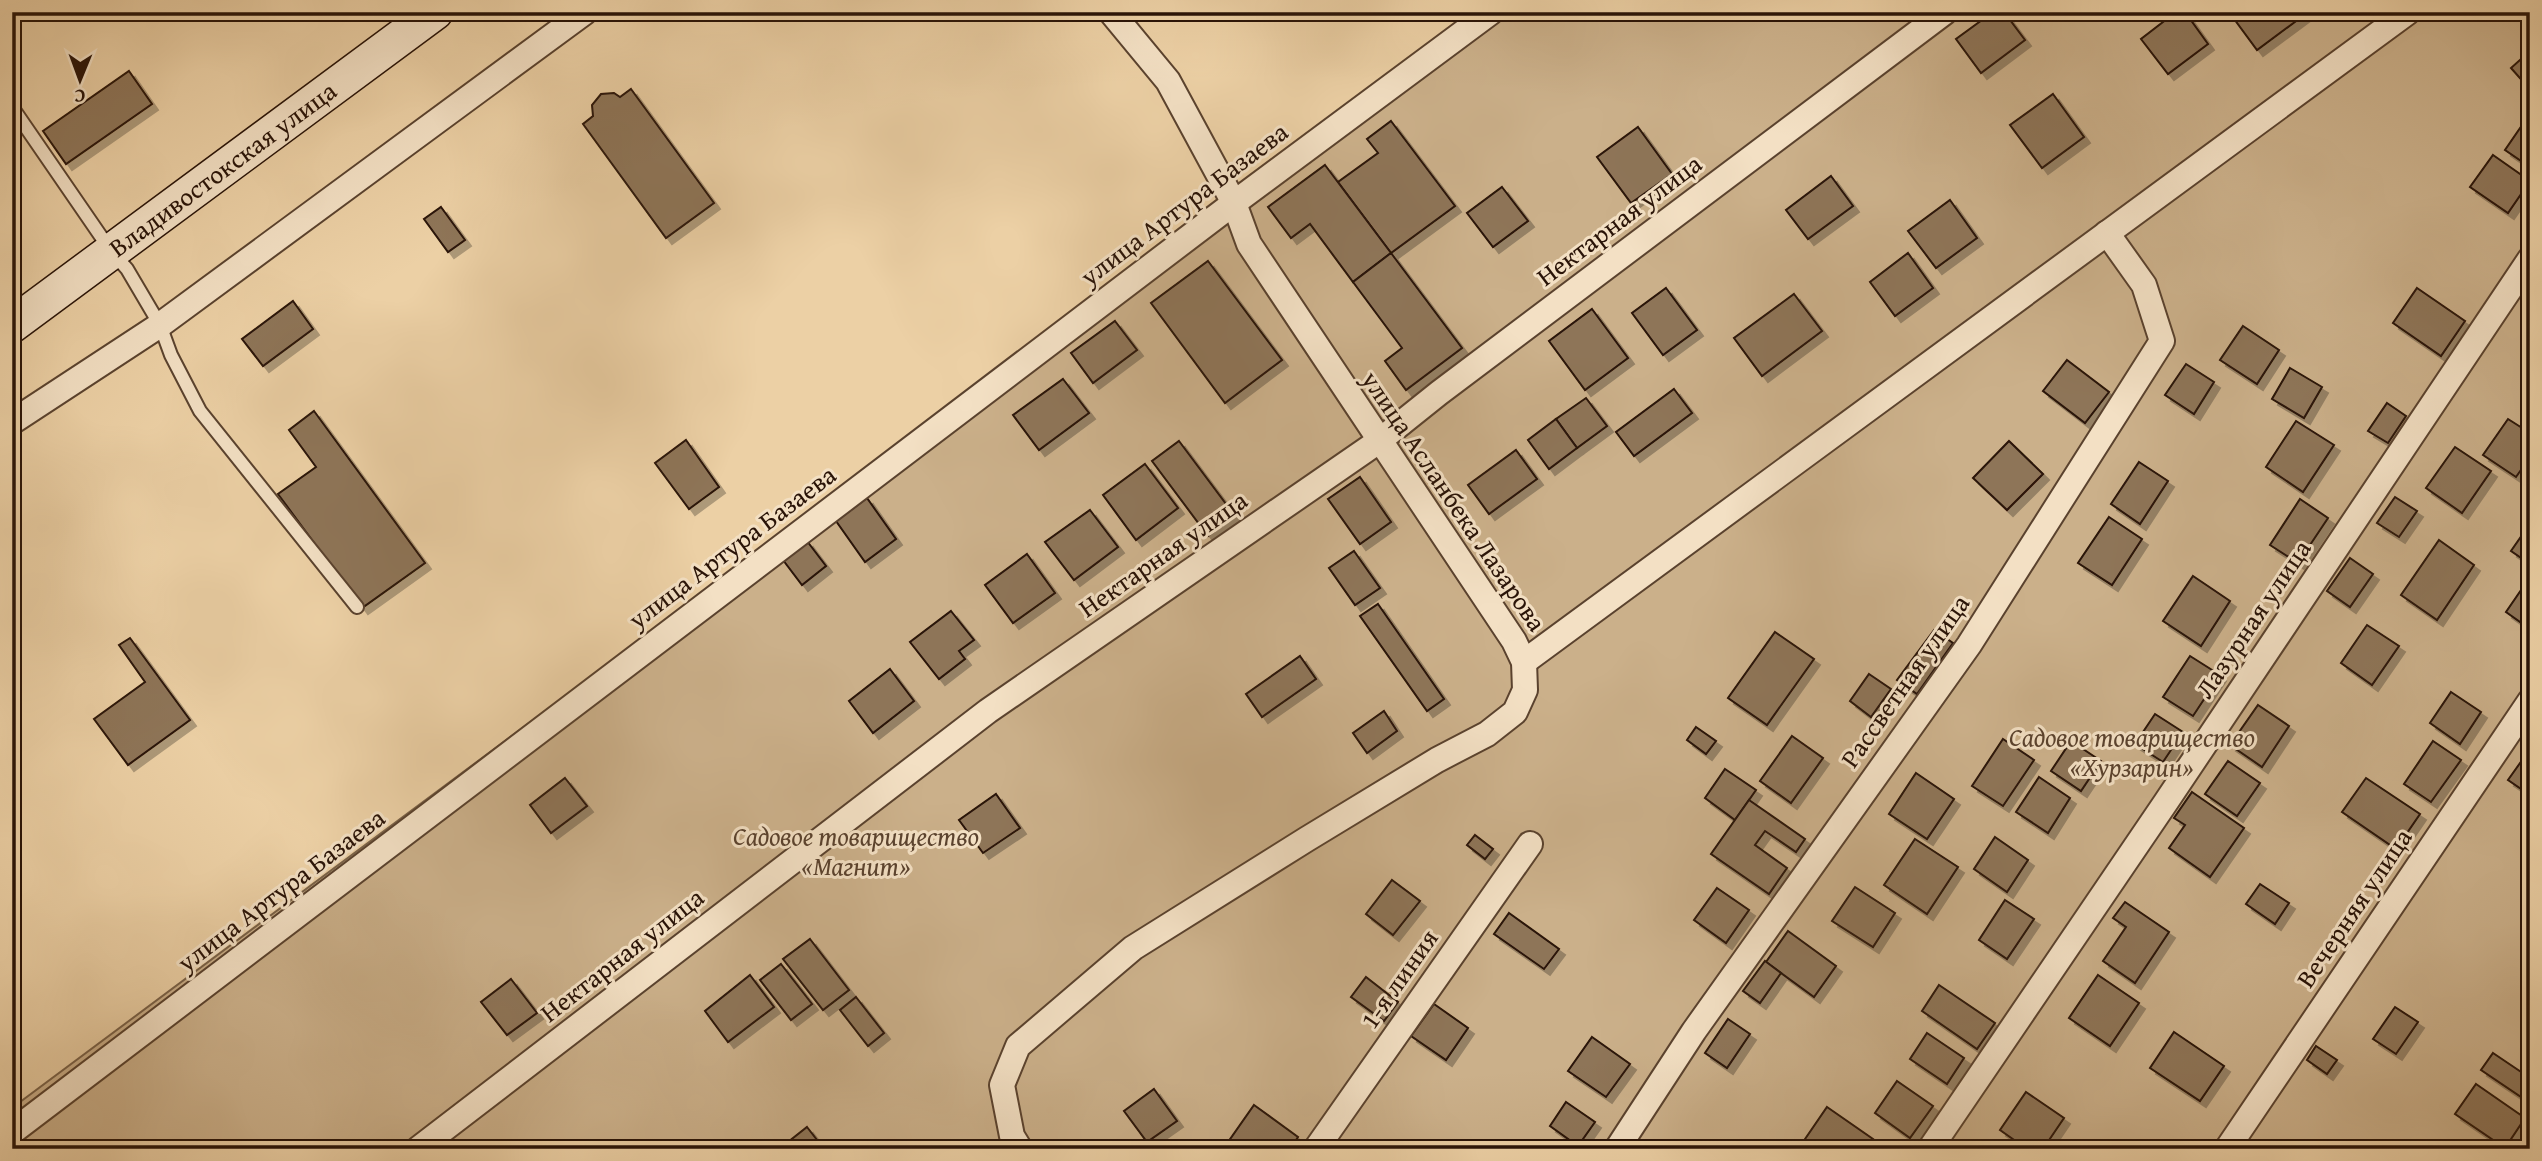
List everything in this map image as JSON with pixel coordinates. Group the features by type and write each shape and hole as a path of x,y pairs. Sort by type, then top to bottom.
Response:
{"main road":[{"name":"Владивостокская улица","path":"12,325 435,12"}],"street":[{"path":"12,422 160,325 585,12"},
{"name":"улица Асланбека Лазарова","path":"1020,1149 1012,1136 1002,1085 1018,1046 1133,948 1318,831 1437,760 1488,734 1515,712 1525,690 1524,663 1514,642 1249,244 1234,203 1168,82 1111,12"},
{"name":"улица Артура Базаева","path":"12,1132 1234,203 1491,12"},
{"name":"Нектарная улица","path":"418,1149 988,711 1379,441 1945,12"},
{"path":"1524,663 2408,12"},
{"name":"Рассветная улица","path":"1617,1149 1694,1031 1969,645 2162,341 2144,285 2107,233"},
{"name":"Лазурная улица","path":"1930,1149 2530,260"},
{"name":"Вечерняя улица","path":"2227,1149 2530,701"},
{"name":"1-я линия","path":"1316,1149 1530,844"}],"lane":[{"path":"12,107 127,269 160,325 200,411 358,607"}],"green space":[{"path":"1484,12 2530,12 2530,1149 12,1149 12,1108"}],"building":[{"path":"1993,12 2004,12 2025,40 1981,73 1956,39"},
{"path":"2176,12 2185,12 2208,44 2168,74 2141,39"},
{"path":"2229,12 2307,12 2307,13 2257,50"},
{"path":"2530,51 2530,82 2526,85 2511,68"},
{"path":"129,71 152,104 66,164 43,131"},
{"path":"631,89 714,203 666,238 583,124 593,116 592,105 601,94 614,93 620,97"},
{"path":"2053,94 2084,137 2042,168 2010,125"},
{"path":"2527,118 2530,120 2530,167 2505,150"},
{"path":"1391,121 1455,206 1391,253 1338,182 1378,153 1367,139"},
{"path":"1638,127 1672,174 1631,203 1597,157"},
{"path":"2493,155 2530,181 2508,213 2470,187"},
{"path":"1325,165 1391,253 1353,282 1310,224 1291,238 1268,207"},
{"path":"1831,176 1853,206 1808,239 1786,210"},
{"path":"1502,187 1528,221 1493,247 1467,213"},
{"path":"1950,200 1977,238 1936,268 1908,231"},
{"path":"441,207 465,240 448,252 424,219"},
{"path":"1391,253 1462,348 1406,390 1385,361 1402,348 1353,282"},
{"path":"1908,253 1933,288 1895,316 1870,282"},
{"path":"1208,261 1282,360 1225,403 1151,303"},
{"path":"1666,288 1697,330 1663,355 1632,313"},
{"path":"2417,288 2465,321 2441,356 2393,323"},
{"path":"1794,294 1822,331 1762,376 1734,338"},
{"path":"293,301 313,329 263,366 242,339"},
{"path":"1592,309 1628,358 1585,390 1549,341"},
{"path":"1115,321 1137,350 1093,383 1071,353"},
{"path":"2243,326 2279,350 2257,384 2220,360"},
{"path":"2067,360 2109,392 2085,423 2043,391"},
{"path":"2186,364 2214,382 2194,414 2165,395"},
{"path":"2290,368 2322,387 2304,418 2272,399"},
{"path":"1063,379 1089,413 1039,450 1013,415"},
{"path":"1674,389 1692,413 1634,456 1616,432"},
{"path":"1586,398 1607,426 1577,448 1556,419"},
{"path":"2387,403 2406,416 2388,443 2368,431"},
{"path":"314,411 425,563 362,608 278,494 316,467 289,430"},
{"path":"1556,419 1577,448 1549,469 1528,440"},
{"path":"2508,419 2530,433 2530,457 2516,477 2483,455"},
{"path":"2296,421 2334,445 2303,492 2266,467"},
{"path":"686,440 719,487 689,509 655,463"},
{"path":"1179,441 1235,516 1208,536 1152,461"},
{"path":"2009,441 2043,474 2007,510 1973,478"},
{"path":"2455,447 2491,471 2462,513 2426,488"},
{"path":"1516,450 1537,479 1489,514 1468,485"},
{"path":"2139,462 2168,481 2140,524 2111,504"},
{"path":"1145,464 1178,508 1136,540 1103,495"},
{"path":"1360,477 1391,522 1360,544 1328,499"},
{"path":"2395,497 2417,511 2399,537 2377,523"},
{"path":"867,498 896,539 865,562 836,521"},
{"path":"2300,499 2328,518 2298,563 2270,545"},
{"path":"1090,510 1118,547 1074,580 1045,542"},
{"path":"2109,517 2142,539 2112,585 2078,563"},
{"path":"2527,528 2530,530 2530,564 2511,551"},
{"path":"2439,540 2474,565 2437,620 2401,595"},
{"path":"807,541 826,566 802,585 783,560"},
{"path":"1354,551 1380,588 1355,605 1329,568"},
{"path":"1027,554 1055,593 1013,623 985,585"},
{"path":"2350,558 2373,574 2350,607 2327,591"},
{"path":"2193,576 2230,601 2201,646 2163,621"},
{"path":"2530,577 2530,629 2506,612"},
{"path":"1378,604 1444,699 1427,711 1360,616"},
{"path":"951,611 974,640 959,651 965,659 939,679 910,642"},
{"path":"2367,625 2399,646 2372,685 2341,663"},
{"path":"1934,630 1953,643 1917,694 1897,680"},
{"path":"1775,632 1814,659 1767,725 1728,698"},
{"path":"130,638 190,720 128,765 94,719 145,682 119,645"},
{"path":"1300,656 1316,679 1262,717 1246,694"},
{"path":"2190,656 2220,675 2193,716 2163,697"},
{"path":"890,669 914,701 873,733 849,701"},
{"path":"1869,674 1891,689 1871,717 1850,701"},
{"path":"2451,692 2481,712 2460,744 2430,723"},
{"path":"2258,705 2289,726 2262,767 2230,745"},
{"path":"1384,711 1397,731 1367,753 1353,733"},
{"path":"2155,714 2183,732 2163,762 2135,744"},
{"path":"1696,727 1716,741 1706,754 1687,740"},
{"path":"1792,736 1823,758 1791,803 1760,781"},
{"path":"2003,739 2034,760 2003,806 1972,786"},
{"path":"2071,741 2101,761 2081,791 2051,771"},
{"path":"2433,741 2461,760 2431,802 2404,784"},
{"path":"2530,749 2530,795 2508,780"},
{"path":"2228,761 2260,783 2237,816 2205,794"},
{"path":"1725,769 1756,790 1735,820 1705,798"},
{"path":"1916,773 1954,799 1927,839 1889,814"},
{"path":"2039,777 2070,798 2048,833 2016,812"},
{"path":"565,778 587,806 551,833 530,805"},
{"path":"2366,778 2420,814 2396,849 2342,812"},
{"path":"2192,792 2244,828 2210,877 2169,848 2185,825 2174,818"},
{"path":"996,794 1020,828 983,853 959,820"},
{"path":"1749,800 1805,839 1796,852 1765,831 1755,845 1787,868 1769,894 1711,854"},
{"path":"1475,835 1493,849 1485,859 1467,845"},
{"path":"1995,837 2028,860 2007,892 1974,869"},
{"path":"1915,839 1958,867 1927,914 1884,885"},
{"path":"1392,880 1420,901 1393,935 1366,914"},
{"path":"2260,884 2289,903 2275,924 2246,904"},
{"path":"1855,887 1895,913 1873,947 1832,921"},
{"path":"1717,888 1749,910 1726,943 1694,920"},
{"path":"2005,900 2034,919 2007,959 1979,940"},
{"path":"2125,902 2169,932 2135,983 2103,961 2126,927 2113,918"},
{"path":"1509,913 1559,949 1544,969 1494,934"},
{"path":"1788,931 1836,966 1814,997 1766,962"},
{"path":"810,939 849,990 823,1010 783,959"},
{"path":"1765,961 1781,973 1760,1003 1743,991"},
{"path":"781,964 812,1004 791,1020 760,980"},
{"path":"750,975 774,1007 728,1042 705,1011"},
{"path":"2098,975 2139,1003 2110,1046 2069,1018"},
{"path":"1366,977 1398,1002 1384,1021 1351,997"},
{"path":"511,979 537,1013 507,1035 481,1002"},
{"path":"1939,985 1995,1023 1977,1049 1922,1011"},
{"path":"856,997 884,1033 868,1046 840,1010"},
{"path":"1434,1004 1468,1028 1446,1060 1411,1036"},
{"path":"2395,1007 2418,1022 2396,1054 2373,1039"},
{"path":"1728,1019 1750,1034 1727,1068 1705,1053"},
{"path":"2174,1032 2224,1066 2200,1101 2150,1068"},
{"path":"1927,1033 1964,1058 1947,1084 1910,1059"},
{"path":"1592,1037 1630,1064 1606,1097 1568,1071"},
{"path":"2316,1046 2337,1060 2327,1074 2307,1060"},
{"path":"2493,1053 2530,1078 2530,1103 2481,1070"},
{"path":"1897,1081 1933,1106 1910,1138 1875,1113"},
{"path":"2476,1084 2525,1118 2505,1148 2455,1114"},
{"path":"1154,1089 1177,1121 1147,1142 1124,1111"},
{"path":"2026,1092 2064,1118 2043,1149 2027,1149 2000,1130"},
{"path":"1566,1102 1595,1122 1578,1146 1550,1126"},
{"path":"1254,1105 1298,1137 1290,1149 1230,1149 1226,1145"},
{"path":"1827,1107 1873,1139 1866,1149 1812,1149 1803,1142"},
{"path":"807,1127 824,1149 785,1149 783,1146"}],"park label":[{"name":"Садовое товарищество «Хурзарин»","path":"2132,752"},
{"name":"Садовое товарищество «Магнит»","path":"856,851"}]}
